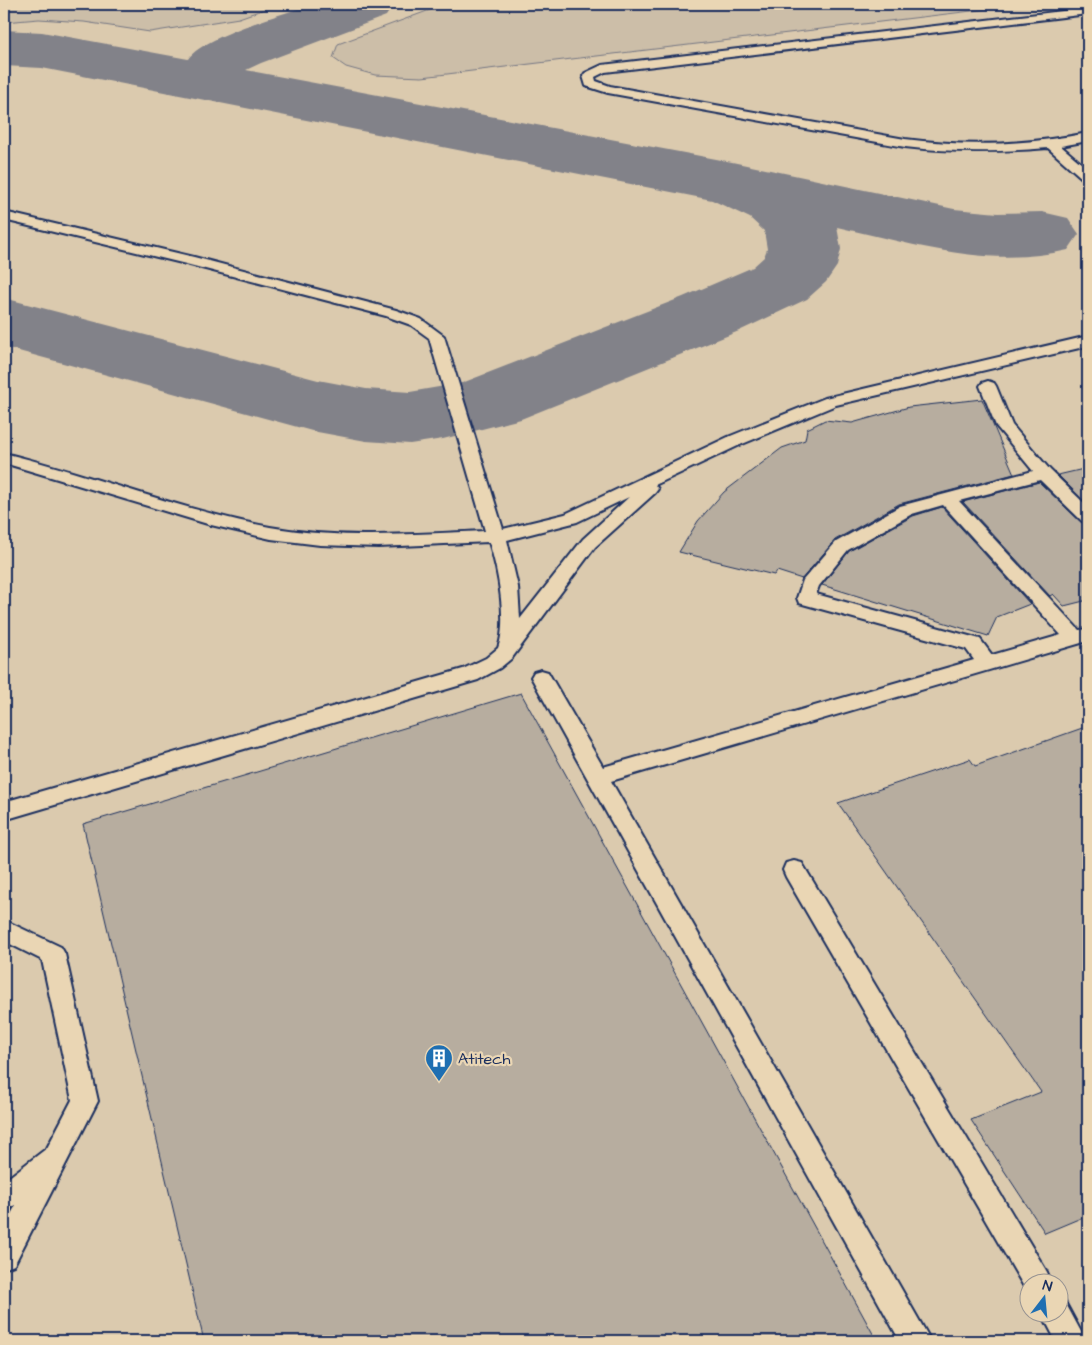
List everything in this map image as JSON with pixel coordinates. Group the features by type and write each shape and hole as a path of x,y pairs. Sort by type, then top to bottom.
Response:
{"lane":[{"path":"1088,11 602,70 589,76 590,84 608,89 905,143 966,149 1051,144 1088,137"},
{"path":"1051,144 1088,176"},
{"path":"4,216 189,260 390,313 416,322 436,336 488,514 498,536 508,577 512,613 508,649"},
{"path":"4,458 216,521 271,533 320,539 378,541 498,536 571,518 734,442 831,401 1088,341"},
{"path":"988,386 1004,426 1044,474 1088,517"},
{"path":"988,663 973,644 806,598 810,584 842,546 906,510 946,498 1044,474"},
{"path":"4,811 457,680 491,666 508,649 589,543 664,476"},
{"path":"598,777 1082,636 946,498"},
{"path":"541,677 916,1341"},
{"path":"794,870 1031,1272"},
{"path":"4,930 53,954 85,1101 4,1255"},
{"path":"4,1196 8,1195 56,1157"},
{"path":"1061,1322 1072,1341"}],"shaded area":[{"path":"4,4 1088,4 1088,1341 4,1341"},
{"path":"4,4 279,4 239,18 150,32 84,22 39,19 4,22"},
{"path":"446,4 1030,4 422,77 375,75 346,67 333,58 338,44"}],"building":[{"path":"982,399 1014,474 899,504 835,540 802,579 777,571 774,575 679,552 698,521 724,492 782,448 805,440 807,429 825,420 852,423 909,407"},
{"path":"1088,468 1088,505 1058,475"},
{"path":"1039,482 1081,522 1088,525 1088,600 1064,606 1053,594 1050,596 963,502"},
{"path":"942,507 1030,604 997,617 988,636 822,585 849,551 913,516"},
{"name":"Atitech","path":"521,693 877,1341 204,1341 83,824"},
{"path":"1088,726 1088,1215 1045,1233 971,1120 1041,1092 838,803 970,759 975,766"}],"taxiway":[{"path":"227,86 213,74 213,67 222,59 240,50 366,4"},
{"path":"4,48 42,50 227,86"},
{"path":"227,86 732,183"},
{"path":"4,322 312,405 366,415 410,418 443,413 491,401 531,386 711,314 780,283 799,266 804,249 800,225 775,203 732,183"},
{"path":"732,183 954,231 998,236 1042,234"}],"place":[{"name":"Atitech","path":"439,1082"}]}
